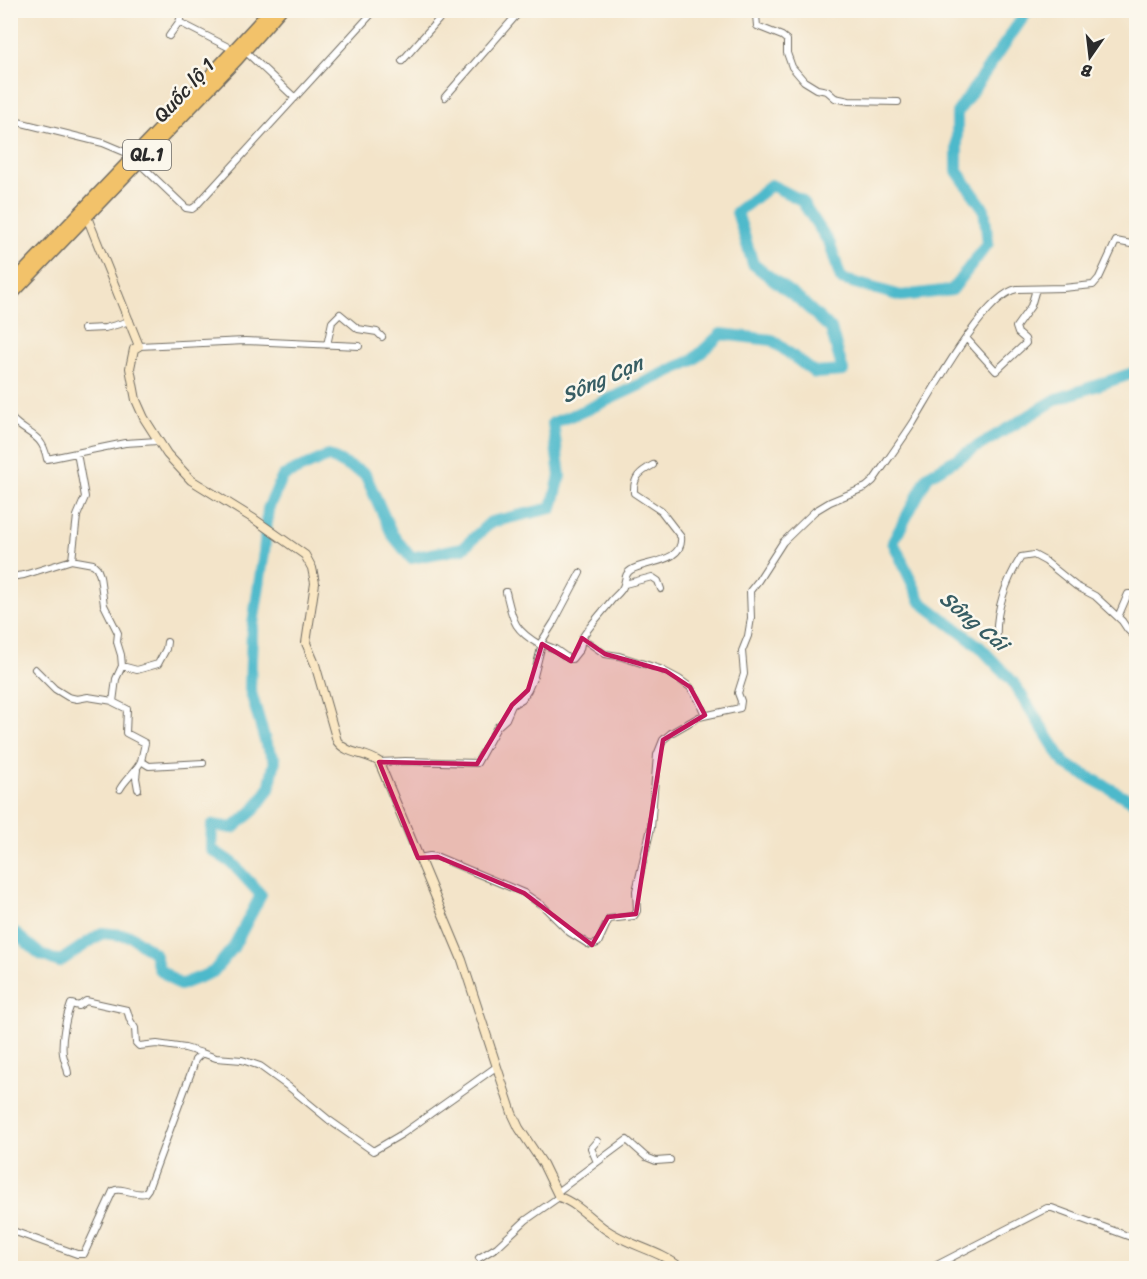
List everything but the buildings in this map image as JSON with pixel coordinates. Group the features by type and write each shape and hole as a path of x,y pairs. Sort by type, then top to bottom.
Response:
{"highway":[{"name":"Quốc lộ 1","path":"10,297 87,217 232,49 270,10"},
{"name":"Quốc lộ 1","path":"10,285 245,51 281,10"}],"street":[{"path":"169,36 179,22 183,10"},
{"path":"10,120 103,143 136,160 186,208 192,209 375,10"},
{"path":"402,61 447,10"},
{"path":"445,97 521,10"},
{"path":"757,10 757,26 787,40 788,59 804,81 817,89 827,91 835,98 849,101 898,102"},
{"path":"179,22 232,49"},
{"path":"245,51 295,98"},
{"path":"87,217 139,346"},
{"path":"418,858 438,857 524,893 543,906 569,932 588,944 598,943 609,919 632,918 636,914 636,891 651,828 657,755 663,740 686,724 705,715 739,709 741,706 738,693 744,674 742,651 748,636 751,618 750,591 783,542 815,511 866,487 873,481 966,338 1000,297 1010,290 1093,285 1099,278 1116,241 1121,240 1137,245"},
{"path":"966,338 996,370 1026,343 1016,327 1031,306 1036,289"},
{"path":"327,345 332,322 340,314 358,329 377,332 382,337"},
{"path":"84,329 105,328 130,321"},
{"path":"359,346 245,341 139,346 134,349 130,368 133,388 144,418 158,441 182,471 191,480 254,519 305,555 312,568 315,583 306,643 315,664 337,741 342,748 365,755 378,762 477,763 497,727 506,719 512,705 522,699 528,690 534,676 540,645 580,573"},
{"path":"10,417 28,433 42,441 47,459 126,443 158,441"},
{"path":"70,561 77,516 85,497 77,453"},
{"path":"506,592 518,630 540,645 555,649 572,659 588,627 625,584 626,574 630,570 665,559 677,551 682,542 681,537 661,510 634,493 633,484 636,477 641,471 653,465"},
{"path":"997,639 999,611 1008,583 1020,559 1023,556 1034,555 1076,586 1095,596 1137,638"},
{"path":"10,577 70,561 93,564 97,568 104,604 118,633 117,642 121,654 122,666 116,679 113,701"},
{"path":"625,584 652,577 658,581 661,589"},
{"path":"1118,617 1128,594 1137,594"},
{"path":"582,638 605,654 660,669 679,679 690,687 705,715"},
{"path":"122,666 137,670 158,664 167,642"},
{"path":"35,669 55,689 68,697 113,701 114,704 127,709 126,733 145,743 137,770 138,789"},
{"path":"141,761 149,766 203,764"},
{"path":"378,762 462,960 496,1067 519,1128 543,1164 558,1195 569,1200 607,1231 670,1260 682,1268"},
{"path":"120,789 137,770"},
{"path":"68,1073 63,1053 64,1022 71,1005 79,1006 86,1001 127,1010 135,1028 136,1043 140,1046 157,1044 185,1048 216,1058 250,1062 260,1066 328,1120 373,1151 402,1134 496,1067"},
{"path":"10,1230 77,1254 81,1255 86,1252 113,1191 118,1189 140,1195 148,1189 195,1060 202,1053"},
{"path":"479,1258 497,1247 526,1220 627,1140 646,1157 656,1161 670,1160"},
{"path":"597,1141 591,1148 597,1162"},
{"path":"931,1269 1047,1208 1137,1239"}],"highlighted area":[{"path":"582,638 605,654 666,671 690,687 705,715 663,740 636,914 608,917 592,945 524,893 438,857 418,858 379,762 477,764 512,705 528,690 542,644 571,661"}],"waterway":[{"name":"Sông Cạn","path":"10,929 40,954 59,962 102,933 131,936 154,953 159,969 180,985 213,972 233,948 261,895 232,863 211,849 212,825 233,828 254,810 269,789 275,760 266,744 250,689 252,631 268,509 283,476 328,456 365,474 392,534 411,558 463,548 491,522 552,508 560,476 553,423 693,360 721,334 772,340 815,373 843,371 831,329 801,301 753,264 737,212 771,185 801,200 830,244 841,279 901,296 952,290 988,243 984,209 957,171 957,113 1028,10"},
{"name":"Sông Cái","path":"1136,372 1057,399 928,476 893,542 921,602 980,647 1013,682 1065,764 1136,803"}]}
